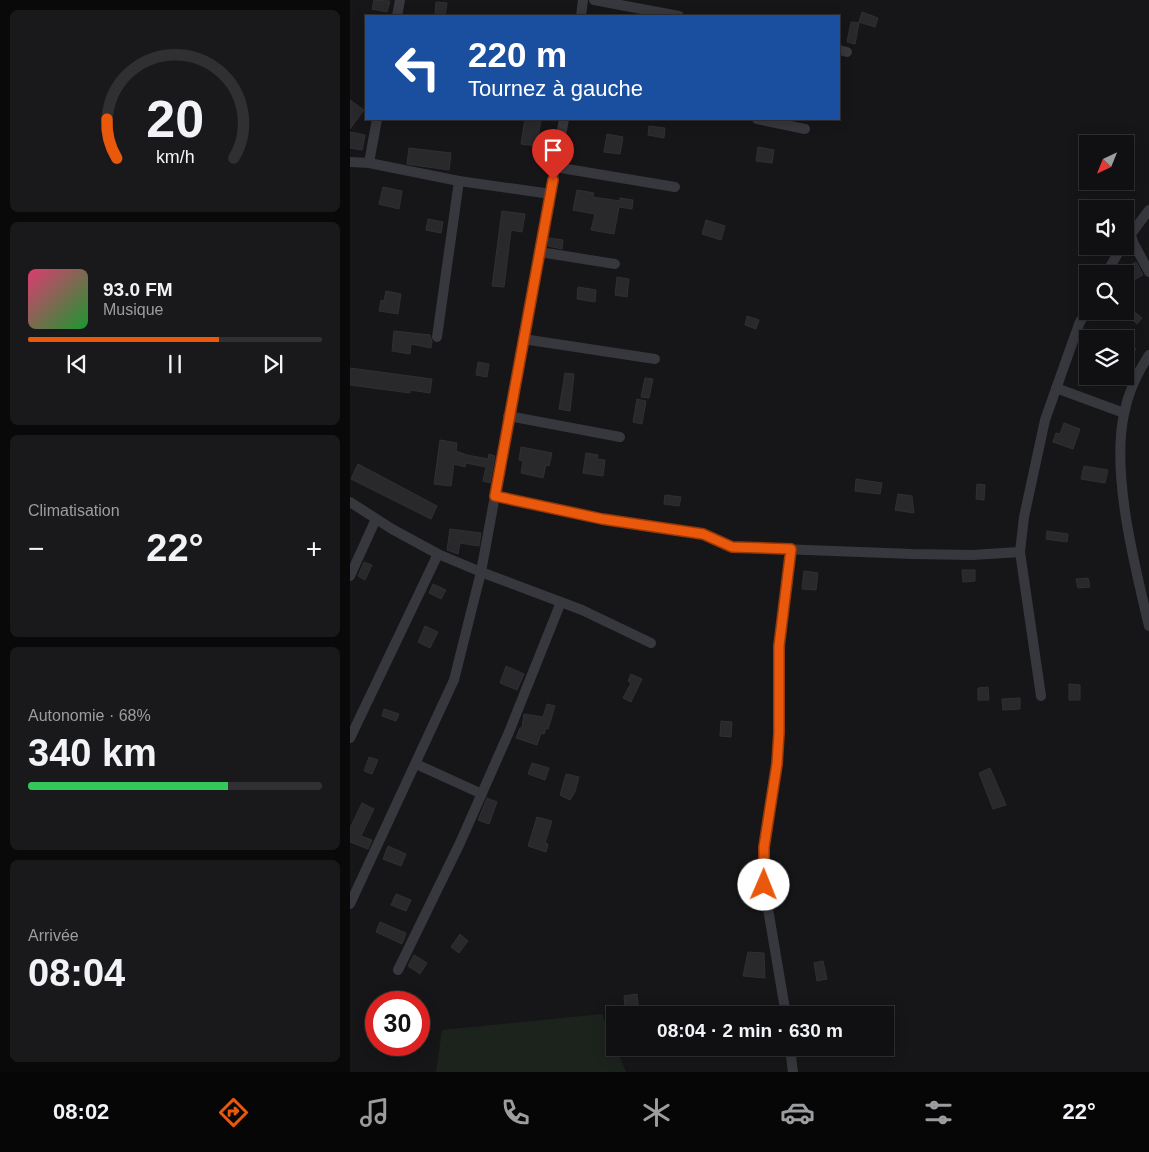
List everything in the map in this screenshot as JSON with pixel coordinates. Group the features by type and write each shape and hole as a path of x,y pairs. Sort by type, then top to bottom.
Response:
{"street":[{"path":"396,15 400,0"},
{"path":"581,15 583,0"},
{"path":"594,0 673,15"},
{"path":"369,163 378,120"},
{"path":"350,904 454,680 481,572 508,416 564,120"},
{"path":"762,120 805,128"},
{"path":"350,162 369,163 459,182 551,194"},
{"path":"556,167 675,187"},
{"path":"437,337 459,182"},
{"path":"1134,229 1149,210"},
{"path":"1134,244 1149,272"},
{"path":"540,252 615,264"},
{"path":"1041,696 1020,552 1033,472 1045,420 1082,320"},
{"path":"523,338 655,359"},
{"path":"1149,355 1136,378 1124,413 1121,471 1125,510 1149,626"},
{"path":"1056,388 1124,413"},
{"path":"508,416 620,438"},
{"path":"495,496 602,519 703,534 732,547 972,555 1020,552"},
{"path":"350,502 438,554 561,602 651,643"},
{"path":"350,576 376,519"},
{"path":"784,1006 764,885 764,847 778,755 780,717 779,646 791,549"},
{"path":"350,738 438,554"},
{"path":"398,970 460,844 509,732 561,602"},
{"path":"416,764 482,794"},
{"path":"791,1056 793,1072"}],"shaded area":[{"path":"602,1014 606,1024 606,1056 619,1056 626,1072 436,1072 442,1030"}],"building":[{"path":"374,0 390,1 387,12 372,9"},
{"path":"436,2 447,3 445,15 435,15"},
{"path":"862,12 878,18 875,27 859,22"},
{"path":"851,22 859,23 855,44 847,42"},
{"path":"350,100 364,110 350,129"},
{"path":"525,120 541,120 537,146 521,144"},
{"path":"649,126 665,128 664,138 648,135"},
{"path":"350,132 365,135 362,150 350,148"},
{"path":"607,134 623,137 620,154 604,152"},
{"path":"758,147 774,150 772,163 756,161"},
{"path":"409,148 451,153 449,170 407,164"},
{"path":"383,187 402,191 399,209 379,204"},
{"path":"577,190 594,193 593,197 620,201 620,198 633,200 632,209 619,207 614,234 591,230 595,214 573,210"},
{"path":"502,211 525,214 522,232 511,230 504,287 492,286"},
{"path":"428,219 443,222 441,233 426,230"},
{"path":"706,220 725,226 721,240 702,234"},
{"path":"549,238 563,240 562,249 548,246"},
{"path":"1136,262 1143,275 1134,280 1134,265 1130,265"},
{"path":"617,277 629,279 627,297 615,295"},
{"path":"578,287 596,290 595,302 577,299"},
{"path":"386,291 401,294 398,314 379,311 381,300 384,301"},
{"path":"1134,311 1142,318 1137,324 1133,320"},
{"path":"747,316 759,320 756,329 745,325"},
{"path":"394,331 430,335 431,348 411,344 410,354 392,351"},
{"path":"478,362 489,364 487,377 476,375"},
{"path":"350,368 432,379 430,393 410,390 410,393 350,385"},
{"path":"565,373 574,374 570,411 559,409"},
{"path":"645,378 653,379 649,398 641,397"},
{"path":"637,399 646,401 642,424 633,422"},
{"path":"1064,423 1080,429 1073,449 1053,442 1056,433 1060,434"},
{"path":"440,440 457,443 456,451 467,455 488,459 489,454 495,456 490,483 483,481 486,467 466,463 465,467 454,464 451,486 434,484"},
{"path":"521,447 552,453 549,466 546,465 543,478 521,473 523,461 519,460"},
{"path":"586,453 598,455 597,459 605,460 603,476 583,473"},
{"path":"358,464 437,506 431,519 351,479"},
{"path":"1084,466 1108,470 1105,483 1081,479"},
{"path":"856,479 882,483 880,494 855,491"},
{"path":"977,484 985,485 984,500 976,499"},
{"path":"898,494 912,496 914,513 895,510"},
{"path":"665,495 681,497 679,506 664,504"},
{"path":"450,529 481,533 479,546 460,543 458,554 447,550"},
{"path":"1047,531 1068,534 1067,542 1046,539"},
{"path":"364,562 372,565 365,580 358,576"},
{"path":"962,570 975,570 975,581 963,582"},
{"path":"804,571 818,573 816,590 802,589"},
{"path":"1088,578 1090,587 1078,588 1076,579"},
{"path":"433,584 446,590 441,599 429,593"},
{"path":"425,626 438,632 430,648 418,642"},
{"path":"506,666 524,674 517,690 500,683"},
{"path":"631,674 642,679 631,702 623,698 631,683 628,681"},
{"path":"1069,684 1080,685 1080,700 1069,700"},
{"path":"988,687 989,700 978,700 978,688"},
{"path":"1020,698 1020,709 1003,710 1002,699"},
{"path":"547,704 555,706 548,729 546,728 544,734 541,733 537,745 516,738 520,728 522,728 524,714 543,717"},
{"path":"384,709 399,714 396,721 382,716"},
{"path":"721,721 732,722 731,737 720,736"},
{"path":"369,757 378,760 372,774 364,771"},
{"path":"532,763 549,768 545,780 528,774"},
{"path":"990,768 1006,805 993,809 979,773"},
{"path":"566,774 579,777 575,792 570,800 560,795"},
{"path":"487,798 497,802 489,824 478,820"},
{"path":"362,803 374,809 361,836 372,840 368,849 350,842 350,828"},
{"path":"537,817 552,821 545,843 548,844 546,852 528,846"},
{"path":"388,846 406,854 401,866 383,859"},
{"path":"396,894 411,900 406,911 391,905"},
{"path":"380,922 406,933 402,944 376,932"},
{"path":"460,934 468,941 459,953 451,947"},
{"path":"748,952 764,953 765,978 743,976"},
{"path":"414,955 427,963 420,974 408,966"},
{"path":"823,961 827,979 817,981 814,963"},
{"path":"637,994 638,1006 625,1006 624,996"}],"route":[{"path":"553,180 508,416 495,496 602,519 703,534 732,547 791,549 779,646 779,733 777,764 764,847 764,885"}]}
